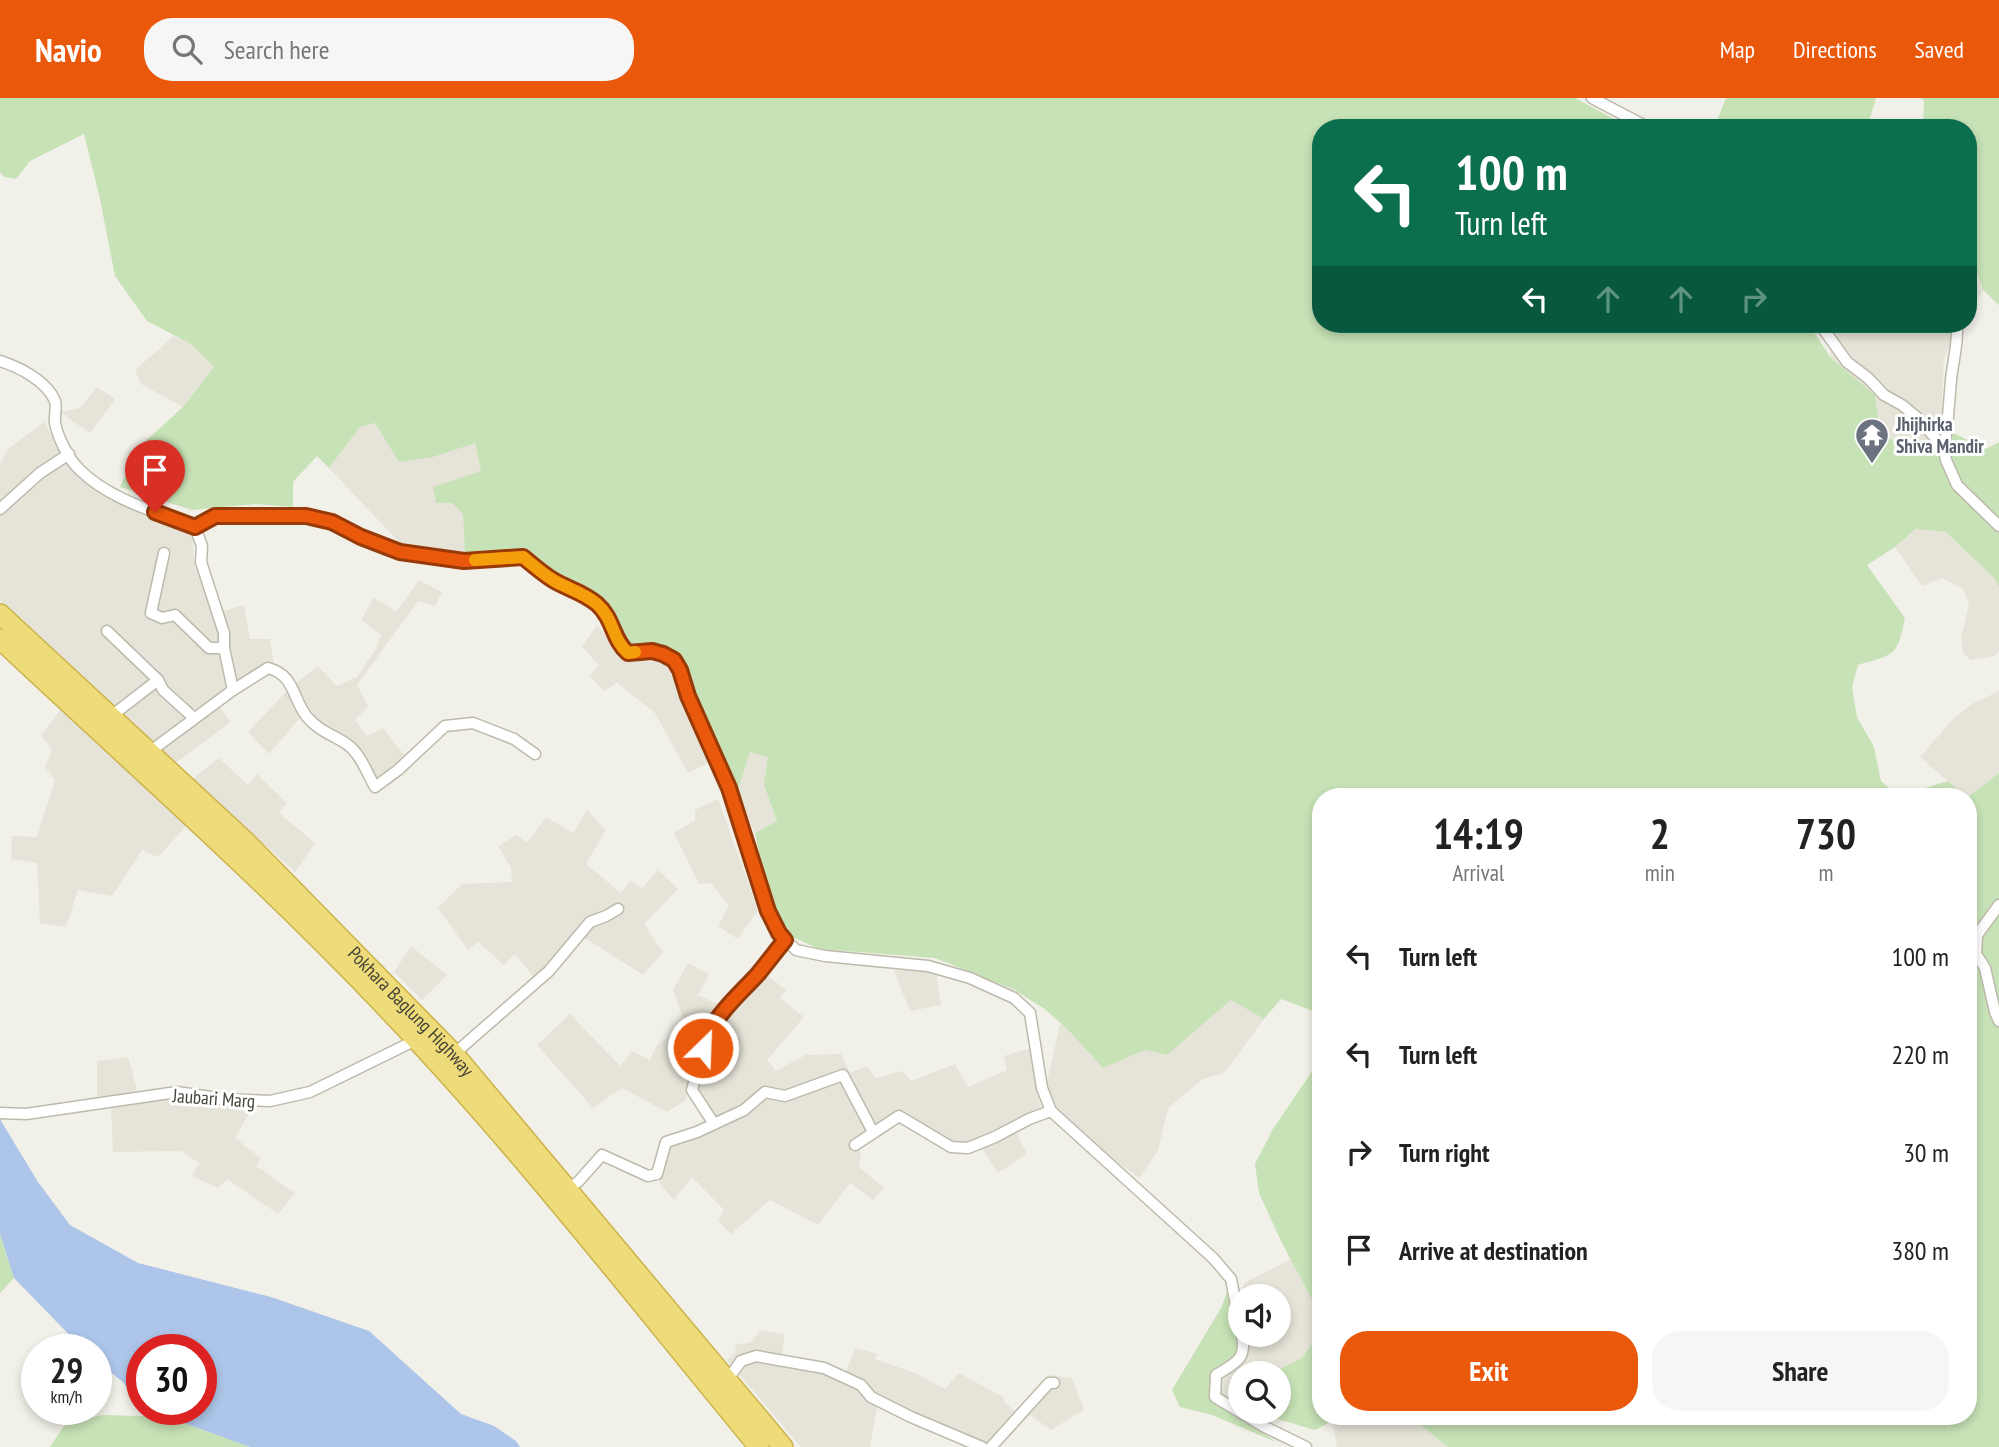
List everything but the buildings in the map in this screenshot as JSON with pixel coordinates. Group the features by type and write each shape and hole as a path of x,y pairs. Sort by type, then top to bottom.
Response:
{"highway":[{"name":"Pokhara Baglung Highway","path":"0,614 246,842 454,1054 783,1447"},
{"name":"Pokhara Baglung Highway","path":"0,639 250,871 362,982 537,1178 759,1447"}],"street":[{"path":"1592,98 1632,119"},
{"path":"1826,333 1847,362 1884,395 1919,419 1944,448"},
{"path":"1957,333 1944,448 1946,460 1956,485 1999,526"},
{"path":"0,361 20,368 39,381 55,401 55,423 79,469 112,493 195,527 202,546 201,562 224,633 233,690"},
{"path":"0,509 40,473 69,454"},
{"path":"195,527 215,516 306,516 332,522 400,552 464,561 523,557 555,582 587,596 611,621 617,644 628,653 652,651 663,654 674,660 680,670 688,696 729,788 768,911 785,940 796,950 825,956 929,966 970,978 1014,998 1030,1013 1042,1088 1051,1111 1213,1258 1231,1279 1232,1284"},
{"path":"164,553 151,613 162,618 175,615 209,648 225,648"},
{"path":"107,631 158,680 163,690 194,718"},
{"path":"148,753 233,690 268,668 281,671 306,715 324,733 347,745 358,757 375,787 398,771 445,726 473,723 514,739 535,754"},
{"path":"110,717 158,680"},
{"path":"1977,935 1999,905"},
{"path":"454,1054 549,971 590,922 618,909"},
{"path":"714,1124 692,1090 709,1030 718,1016 785,940"},
{"path":"1977,956 1985,968 1999,1021"},
{"name":"Jaubari Marg","path":"0,1113 26,1114 177,1092 224,1099 270,1101 310,1092 416,1040"},
{"path":"568,1188 578,1182 602,1155 648,1176 657,1174 666,1142 744,1110 765,1092 785,1096 843,1075 873,1132"},
{"path":"855,1145 899,1116 951,1147 968,1148 1051,1111"},
{"path":"1243,1347 1238,1361 1216,1375 1215,1397 1263,1426 1306,1447"},
{"path":"728,1379 741,1362 756,1356 824,1368 861,1385 871,1397 911,1417 982,1447"},
{"path":"991,1447 1049,1383 1054,1383"}],"shaded area":[{"path":"1977,272 1983,290 1977,300"},
{"path":"1831,333 1958,333 1944,357 1941,427 1927,446 1907,447 1880,433 1875,395 1831,358"},
{"path":"174,336 191,344 214,367 183,407 141,384 135,370"},
{"path":"97,387 115,399 90,433 60,412 80,408"},
{"path":"44,422 72,471 102,492 192,531 194,564 223,635 230,688 155,743 0,600 0,464 8,449"},
{"path":"375,423 433,457 475,442 481,471 452,503 463,514 465,556 402,545 329,468 360,427"},
{"path":"1917,529 1946,532 1994,578 1999,587 1999,651 1994,656 1971,660 1963,653 1961,638 1969,604 1963,589 1942,578 1922,586 1895,547"},
{"path":"419,580 442,592 435,606 418,601 357,685 368,706 355,720 367,736 383,728 405,756 409,770 383,789 354,745 324,730 304,703 296,683 318,666 337,686 357,677 375,650 381,635 361,620 374,597 396,612"},
{"path":"244,605 250,639 270,639 274,663 257,670 235,685 220,612"},
{"path":"597,625 628,660 664,663 710,758 706,764 688,773 655,713 617,683 604,691 590,676 599,665 582,647"},
{"path":"287,691 298,706 301,717 269,754 248,732"},
{"path":"1999,691 1999,773 1977,790 1956,788 1920,757 1953,719 1972,704"},
{"path":"219,706 231,722 175,763 160,747"},
{"path":"62,708 187,825 158,857 142,850 112,896 78,890 66,927 40,923 37,863 11,859 12,836 37,837 55,780 45,767 52,750 41,735"},
{"path":"750,751 769,757 764,785 777,821 755,833 737,792"},
{"path":"219,758 248,785 257,774 287,803 279,813 315,843 295,872 192,779"},
{"path":"718,799 758,910 738,939 718,926 729,906 711,883 699,884 674,833 695,820 695,810"},
{"path":"587,810 606,830 586,864 621,893 630,881 642,888 658,870 678,889 644,924 663,952 643,975 585,938 540,985 515,954 504,965 478,942 468,950 438,908 462,884 512,882 511,868 498,846 517,835 527,843 546,817 573,833"},
{"path":"411,946 447,975 422,1000 394,972"},
{"path":"688,963 709,974 698,995 722,1006 700,1037 686,1100 667,1112 622,1088 593,1108 537,1045 570,1014 620,1066 632,1051 650,1060 656,1046 685,1025 673,990"},
{"path":"920,969 936,972 941,1005 910,1011 894,971"},
{"path":"762,971 786,990 780,998 804,1017 767,1060 776,1071 805,1055 841,1054 850,1073 867,1066 876,1078 902,1071 911,1081 955,1064 968,1087 1007,1070 1004,1056 1031,1048 1040,1104 1045,1117 1016,1132 1027,1154 998,1173 981,1147 966,1154 945,1149 897,1121 858,1144 861,1156 859,1167 884,1188 873,1200 850,1183 818,1225 770,1200 731,1234 718,1221 724,1210 692,1177 674,1200 659,1183 671,1146 719,1124 700,1099 696,1084 718,1020"},
{"path":"1231,1000 1264,1019 1224,1073 1203,1079 1168,1108 1158,1151 1139,1178 1095,1145 1055,1108 1046,1086 1060,1024 1103,1068 1145,1050 1167,1055"},
{"path":"128,1057 137,1090 97,1097 97,1061"},
{"path":"176,1096 252,1108 235,1138 261,1158 256,1166 295,1193 278,1214 227,1179 218,1188 192,1176 199,1163 181,1151 113,1152 111,1108"},
{"path":"1291,1259 1312,1300 1312,1344 1302,1358 1291,1364 1291,1361 1245,1361 1249,1347 1291,1347 1291,1284 1244,1284"},
{"path":"761,1330 785,1334 782,1354 846,1372 855,1348 878,1354 875,1359 915,1373 945,1389 959,1373 1003,1397 1005,1403 1015,1411 1048,1375 1072,1378 1084,1410 1051,1430 1030,1415 999,1447 966,1447 877,1407 870,1447 801,1447 727,1360 736,1352 735,1344 750,1343"},
{"path":"1228,1373 1228,1401 1217,1395"},
{"path":"1333,1425 1420,1425 1448,1447 1337,1447"}],"green space":[{"path":"0,98 1575,98 1614,119 1312,119 1312,333 1814,333 1831,358 1875,395 1880,433 1907,447 1927,446 1941,427 1986,449 1999,442 1999,587 1994,578 1946,532 1916,529 1867,565 1905,618 1896,647 1887,656 1858,665 1852,687 1857,717 1874,747 1881,781 1889,788 1312,788 1312,1011 1281,999 1264,1019 1231,1000 1167,1055 1145,1050 1103,1068 1046,1010 1015,990 935,958 819,949 790,936 778,916 764,878 755,833 777,821 764,785 768,757 750,752 737,792 706,730 684,663 675,653 624,642 611,611 590,593 553,574 520,551 465,556 463,514 452,503 436,503 433,487 481,471 475,443 433,457 399,462 375,423 360,427 329,468 317,456 293,482 293,507 256,504 192,510 120,487 138,448 183,407 214,367 191,344 147,321 115,276 84,134 30,161 16,179 4,177 0,172"},
{"path":"1726,98 1876,98 1870,119 1718,119"},
{"path":"1921,98 1999,98 1999,305 1983,290 1977,272 1977,119 1923,119 1924,101"},
{"path":"1999,773 1999,1447 1448,1447 1420,1425 1977,1425 1977,790"},
{"path":"1948,781 1956,788 1925,788"},
{"path":"1312,1071 1312,1300 1259,1193 1255,1164 1273,1129"},
{"path":"0,1234 14,1278 0,1293"},
{"path":"1228,1289 1228,1347 1238,1349 1231,1361 1228,1361 1228,1366 1211,1395 1217,1404 1228,1410 1228,1422 1180,1407 1172,1390 1221,1308"},
{"path":"1312,1344 1312,1425 1325,1425 1315,1430 1291,1423 1291,1364 1302,1358"},
{"path":"112,1415 126,1416 126,1425 190,1425 250,1447 50,1447 64,1426 112,1425"},
{"path":"1233,1424 1251,1424 1276,1442"}],"water":[{"path":"0,1106 1,1121 38,1182 70,1225 138,1263 271,1297 369,1331 461,1414 494,1426 516,1441 520,1447 250,1447 190,1425 217,1425 217,1334 126,1334 126,1387 112,1373 112,1334 68,1334 14,1278 0,1234"}],"slow traffic":[{"path":"475,560 523,557 555,582 575,589 599,606 611,621 617,644 628,653 635,652"}],"place":[{"name":"Jhijhirka Shiva Mandir","path":"1872,465"}],"route":[{"path":"155,512 195,527 215,516 306,516 332,522 400,552 464,561 523,557 555,582 575,589 599,606 611,621 617,644 628,653 652,651 674,660 729,788 768,911 785,940 718,1016 709,1030 703,1048"}]}
